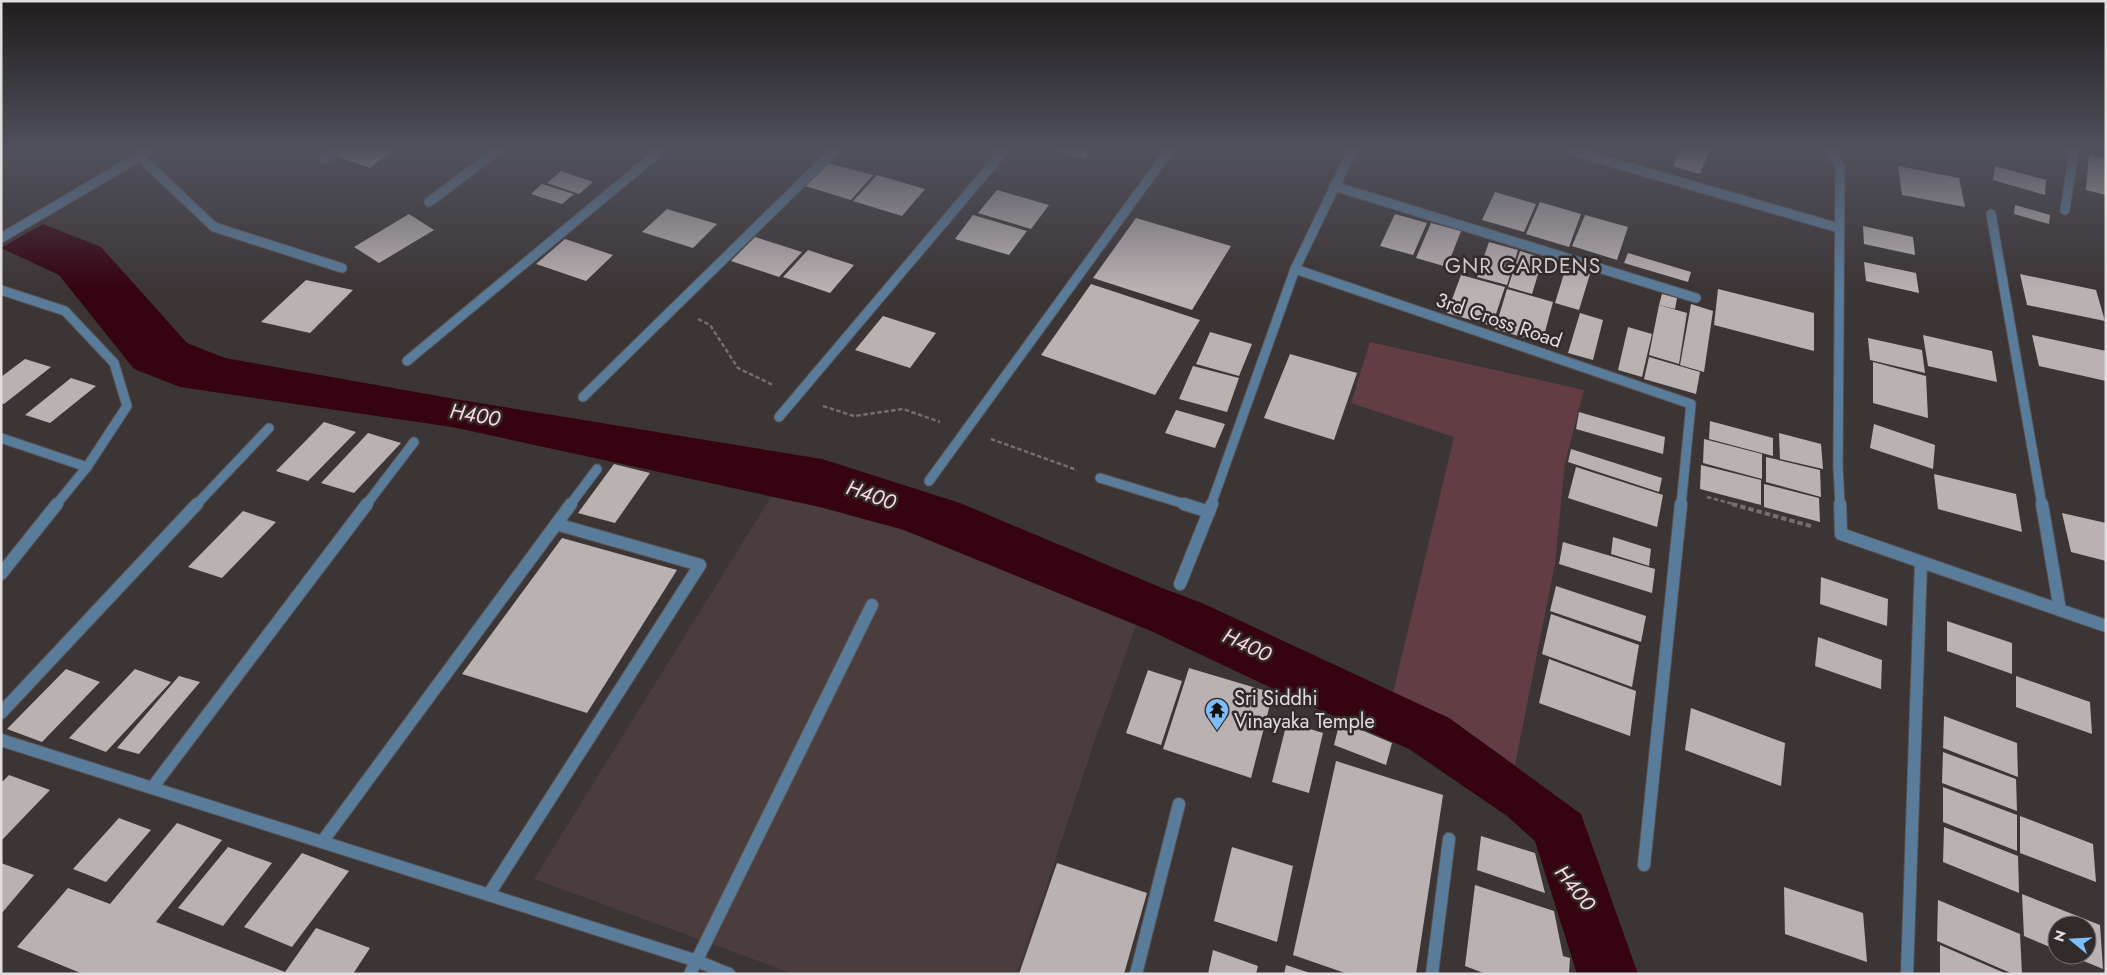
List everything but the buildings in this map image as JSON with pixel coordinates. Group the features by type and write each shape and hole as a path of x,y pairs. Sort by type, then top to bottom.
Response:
{"street":[{"path":"1,238 70,196"},
{"path":"182,196 214,227 342,268"},
{"path":"429,202 436,196"},
{"path":"408,361 605,196"},
{"path":"583,397 788,196"},
{"path":"779,417 966,196"},
{"path":"929,481 1136,196"},
{"path":"1180,584 1209,512 1295,269 1329,196"},
{"path":"1368,196 1696,298"},
{"path":"1730,196 1839,228"},
{"path":"1840,196 1838,467 1841,534 2106,626"},
{"path":"2065,210 2067,196"},
{"path":"1991,214 2060,610"},
{"name":"3rd Cross Road","path":"1295,269 1691,404 1682,490"},
{"path":"1,290 65,311 114,363 127,406 87,467 1,574"},
{"path":"1,713 269,428"},
{"path":"1,438 87,467"},
{"path":"152,788 414,442"},
{"path":"322,842 597,469"},
{"path":"1100,478 1209,512"},
{"path":"1644,864 1682,490"},
{"path":"489,894 700,565 556,524"},
{"path":"1907,974 1921,562"},
{"path":"690,974 872,605"},
{"path":"1,740 489,894 697,961 729,974"},
{"path":"1136,974 1179,804"},
{"path":"1432,974 1449,839"}],"path":[{"path":"676,306 710,326 738,368 797,397 854,416 903,409 1100,478"},
{"path":"1682,490 1841,534"}],"shaded area":[{"path":"1370,342 1584,390 1565,463 1555,564 1515,765 1449,718 1393,693 1454,437 1351,403"},
{"path":"771,497 820,507 904,530 1136,625 1094,743 1017,974 794,974 534,879"}],"water":[{"name":"H400","path":"43,224 101,247 187,343 225,358 455,399 822,459 960,503 1202,603 1449,718 1581,814 1638,974 1577,974 1535,841 1507,816 1409,749 1297,700 1151,631 904,530 820,507 452,427 180,387 134,369 59,275 1,248"}],"place":[{"name":"Sri Siddhi Vinayaka Temple","path":"1217,731"}],"district":[{"name":"GNR GARDENS","path":"1523,266"}]}
